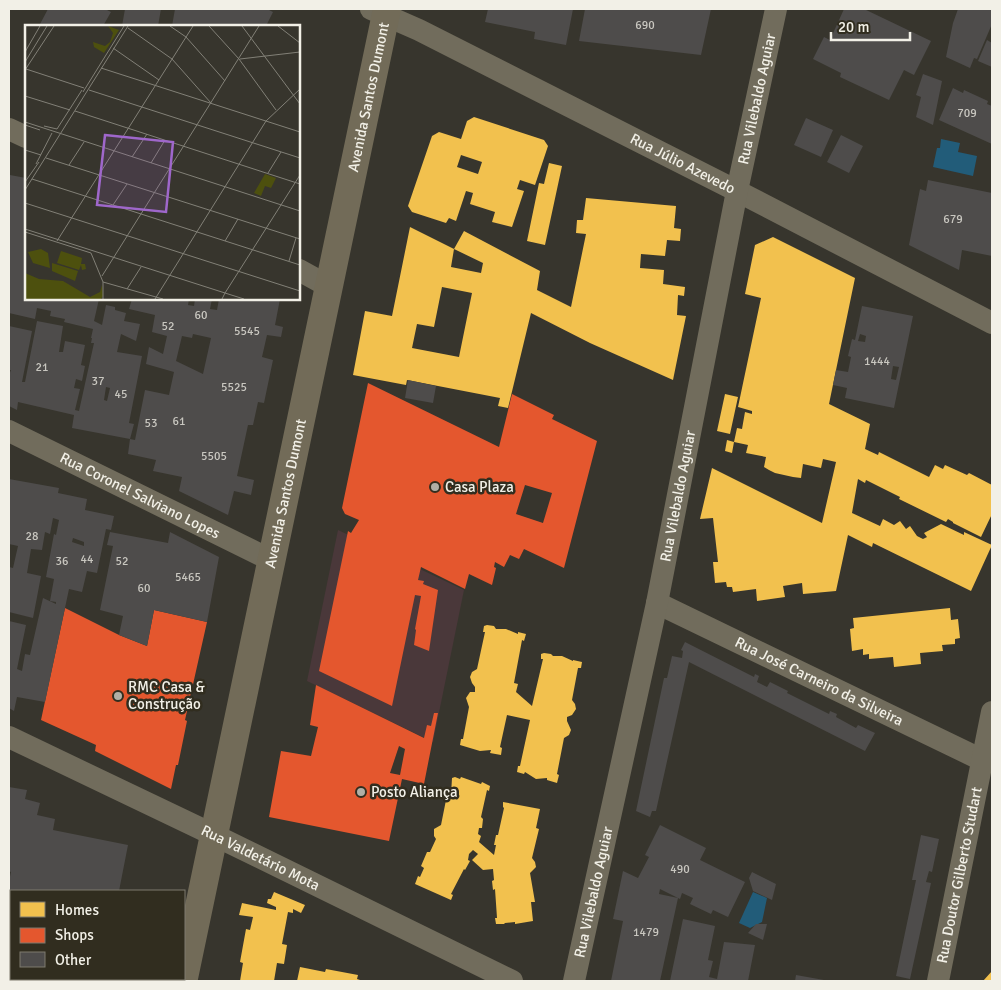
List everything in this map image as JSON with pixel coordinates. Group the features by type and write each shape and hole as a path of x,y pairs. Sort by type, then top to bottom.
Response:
{"main road":[{"name":"Avenida Santos Dumont","path":"185,970 328,286 382,11"}],"street":[{"name":"Rua Vilebaldo Aguiar","path":"574,981 657,603 738,190 776,9"},
{"name":"Rua Júlio Azevedo","path":"382,11 738,190 992,323"},
{"path":"9,129 25,137"},
{"path":"300,271 328,286"},
{"name":"Rua Coronel Salviano Lopes","path":"9,431 271,560"},
{"name":"Rua José Carneiro da Silveira","path":"657,603 982,760"},
{"name":"Rua Doutor Gilberto Studart","path":"938,981 992,712"},
{"name":"Rua Valdetário Mota","path":"9,737 512,981"}],"shaded area":[{"path":"338,530 464,590 433,742 307,681"}],"water":[{"path":"941,139 960,143 958,152 977,156 973,176 933,167 937,148 940,148"},
{"path":"753,892 767,898 762,922 750,928 739,923"}],"building: Homes":[{"path":"474,117 544,140 548,146 535,185 520,180 517,189 524,191 512,227 492,222 495,212 470,204 473,193 466,191 456,221 449,218 446,223 412,212 408,206 432,136 439,132 461,139 467,121","holes":["461,155 482,162 478,174 457,167"]},
{"path":"549,163 562,166 545,245 527,241 539,183 544,184"},
{"path":"586,198 676,206 674,228 681,229 680,241 667,240 665,256 641,254 640,268 664,270 663,284 685,287 684,296 678,295 677,315 686,316 673,380 590,343 531,313 508,408 498,406 500,398 407,380 406,385 353,375 365,311 392,316 410,227 454,249 464,231 540,271 537,290 571,307 586,234 576,233 577,220 583,220","holes":["454,249 483,263 481,273 451,267","442,287 472,293 459,357 412,348 417,324 434,327"]},
{"path":"773,237 855,278 829,404 870,424 865,449 878,455 879,452 929,477 935,465 943,469 945,465 967,475 969,473 992,485 992,514 981,537 948,519 946,522 899,499 900,497 866,480 865,483 858,479 852,513 880,526 883,519 894,525 900,521 906,529 910,526 917,536 923,539 927,537 924,533 941,524 992,545 971,591 873,543 872,547 848,535 836,591 803,594 802,583 783,586 785,597 757,601 756,589 733,592 732,587 727,587 726,582 715,583 713,562 718,562 713,518 700,519 712,468 822,523 836,462 823,459 821,468 803,464 801,478 793,477 769,470 764,467 766,457 746,453 748,445 734,442 737,428 742,429 745,412 752,414 752,411 738,407 761,298 745,294 755,245"},
{"path":"725,394 738,397 730,434 717,431"},
{"path":"727,440 734,442 732,453 725,451"},
{"path":"950,608 951,620 958,619 960,638 955,639 955,644 942,645 943,651 920,653 921,664 894,667 893,657 869,659 869,654 863,655 863,649 852,651 850,629 854,628 853,618"},
{"path":"484,626 494,626 496,629 506,629 518,634 518,632 526,634 524,641 522,640 514,683 518,684 516,692 532,706 543,659 541,659 541,654 562,656 573,661 582,662 581,668 578,668 572,700 576,709 572,715 567,717 571,730 569,735 564,738 557,783 547,780 547,778 536,779 525,772 524,774 517,772 530,720 507,715 500,747 502,748 501,755 490,753 491,750 480,751 460,745 461,739 463,739 469,707 466,698 470,692 475,692 475,687 470,677 472,672 477,669 485,632 483,632"},
{"path":"461,777 481,784 482,782 490,786 489,791 487,790 481,817 483,819 482,828 479,828 478,834 481,836 479,842 494,855 496,835 498,835 504,808 503,802 540,809 536,828 539,829 532,858 536,867 530,873 535,902 531,902 533,921 515,924 515,922 496,924 495,889 493,890 492,881 494,880 493,869 483,870 472,860 478,854 473,850 469,854 468,860 470,861 451,894 453,895 451,900 415,884 424,868 421,866 427,852 430,852 436,839 434,829 441,825 447,795 451,795 452,778 460,779"},
{"path":"274,892 305,905 301,913 293,909 293,913 288,912 282,944 287,945 284,964 277,963 274,981 240,981 243,963 240,962 246,929 250,930 253,917 239,915 242,903 276,910 276,907 267,903"},
{"path":"300,967 325,972 326,969 358,975 357,979 363,981 297,981"},
{"path":"992,971 992,981 983,981"}],"building: Shops":[{"name":"Casa Plaza","path":"368,383 499,447 512,394 554,415 552,419 597,441 564,568 524,549 519,559 510,555 504,567 495,562 494,567 496,568 492,585 469,574 465,589 421,567 418,580 424,581 423,584 438,590 429,651 414,645 421,596 415,595 392,706 319,671 348,531 351,533 359,520 345,514 342,508","holes":["525,485 552,493 543,523 516,514"]},
{"name":"RMC Casa & Construção","path":"65,608 119,635 147,646 154,610 207,622 185,720 187,721 178,765 176,765 171,789 95,751 96,745 41,720"},
{"path":"316,685 424,738 427,725 431,726 434,713 438,713 424,784 402,779 389,841 269,817 281,751 311,756 318,727 310,725","holes":["399,746 405,749 400,775 390,773"]}],"building: Other":[{"path":"48,9 105,9 111,12 104,25 40,25"},
{"path":"125,9 161,9 158,25 122,25"},
{"path":"175,9 267,9 273,12 266,25 172,25"},
{"path":"488,9 573,9 566,45 534,39 535,32 485,22"},
{"path":"585,9 711,9 701,55 579,41"},
{"path":"844,9 864,9 931,41 914,75 904,70 889,100 840,77 841,73 813,59 824,37 830,40"},
{"path":"958,9 992,9 992,24 977,59 974,58 970,68 946,57"},
{"path":"987,40 992,43 992,67 978,61"},
{"path":"923,74 942,81 933,125 916,117 921,97 916,95"},
{"path":"953,88 963,93 964,90 988,101 987,104 992,106 992,144 939,120"},
{"path":"806,118 833,130 821,157 794,145"},
{"path":"841,135 863,146 849,173 827,162"},
{"path":"10,175 25,178 25,300 99,300 94,321 102,325 106,305 126,313 124,321 140,324 136,341 121,334 117,352 142,356 129,423 134,424 130,439 72,428 74,415 18,402 17,410 9,406 9,375 11,370 9,370 9,326 32,331 22,382 25,382 37,321 63,326 59,352 63,352 65,341 85,345 81,365 85,366 82,381 76,379 74,388 80,389 75,410 79,411 94,343 91,343 93,329 64,322 65,319 50,316 51,311 37,308 35,319 9,313","holes":["106,387 110,388 107,401 104,400"]},
{"path":"928,180 992,193 992,256 962,250 959,270 909,245 920,189 926,191"},
{"path":"132,300 189,300 188,305 194,306 195,300 212,300 210,309 217,310 219,300 280,300 275,325 283,327 281,337 267,335 262,357 273,360 264,403 258,402 253,425 248,425 237,476 254,480 251,495 234,491 228,515 179,491 182,477 153,471 156,460 128,454 130,439 135,440 145,390 169,395 174,372 146,364 149,347 163,354 167,336 152,332 155,315 129,309","holes":["193,334 211,338 203,374 176,361 182,336 192,338"]},
{"path":"862,306 913,316 894,408 845,398 847,388 833,385 836,370 848,372 851,357 848,356 852,339 855,340","holes":["860,334 866,336 865,342 858,341","893,366 899,367 896,380 891,379"]},
{"path":"408,380 436,386 433,403 405,398"},
{"path":"9,479 59,488 58,493 87,499 85,510 114,516 111,530 106,529 97,573 87,571 82,592 69,589 45,702 17,697 14,711 9,708 9,621 26,625 17,669 22,671 25,654 30,655 43,598 56,604 56,602 50,601 54,579 46,577 54,534 56,535 59,520 53,518 50,534 45,532 42,550 31,549 27,573 41,576 33,618 9,612 9,567 13,568 18,546 9,544","holes":["73,538 84,542 84,546 72,542"]},
{"path":"110,532 168,543 170,532 219,557 207,622 154,610 147,646 119,635 123,616 100,610 113,546 107,545"},
{"path":"685,642 754,677 755,674 759,676 757,682 767,687 770,682 788,691 787,693 829,714 830,711 837,714 836,717 856,728 858,725 875,733 865,751 689,662 656,811 652,811 650,817 636,811 664,678 667,678 672,656 682,658 683,651 681,650"},
{"path":"9,787 27,790 25,799 40,803 37,815 55,819 53,830 128,845 119,890 10,890 10,980 100,981 9,981 9,881 11,872 9,871"},
{"path":"660,825 706,848 700,860 745,882 728,917 713,910 711,914 690,904 693,898 682,893 680,899 678,898 660,981 611,981 623,921 613,919 623,871 638,878 649,857 645,855","holes":["660,889 678,898 659,894"]},
{"path":"921,835 939,839 932,872 929,871 926,882 931,883 910,979 896,976 916,880 912,880"},
{"path":"752,872 776,884 772,900 753,891 749,878"},
{"path":"683,919 715,926 708,960 713,961 709,977 717,979 724,942 755,945 748,981 670,981"},
{"path":"756,924 767,924 763,940 748,933"},
{"path":"796,975 824,980 824,981 795,981"}],"place":[{"name":"Casa Plaza","path":"435,487"},
{"name":"RMC Casa & Construção","path":"118,696"},
{"name":"Posto Aliança","path":"361,792"}]}
